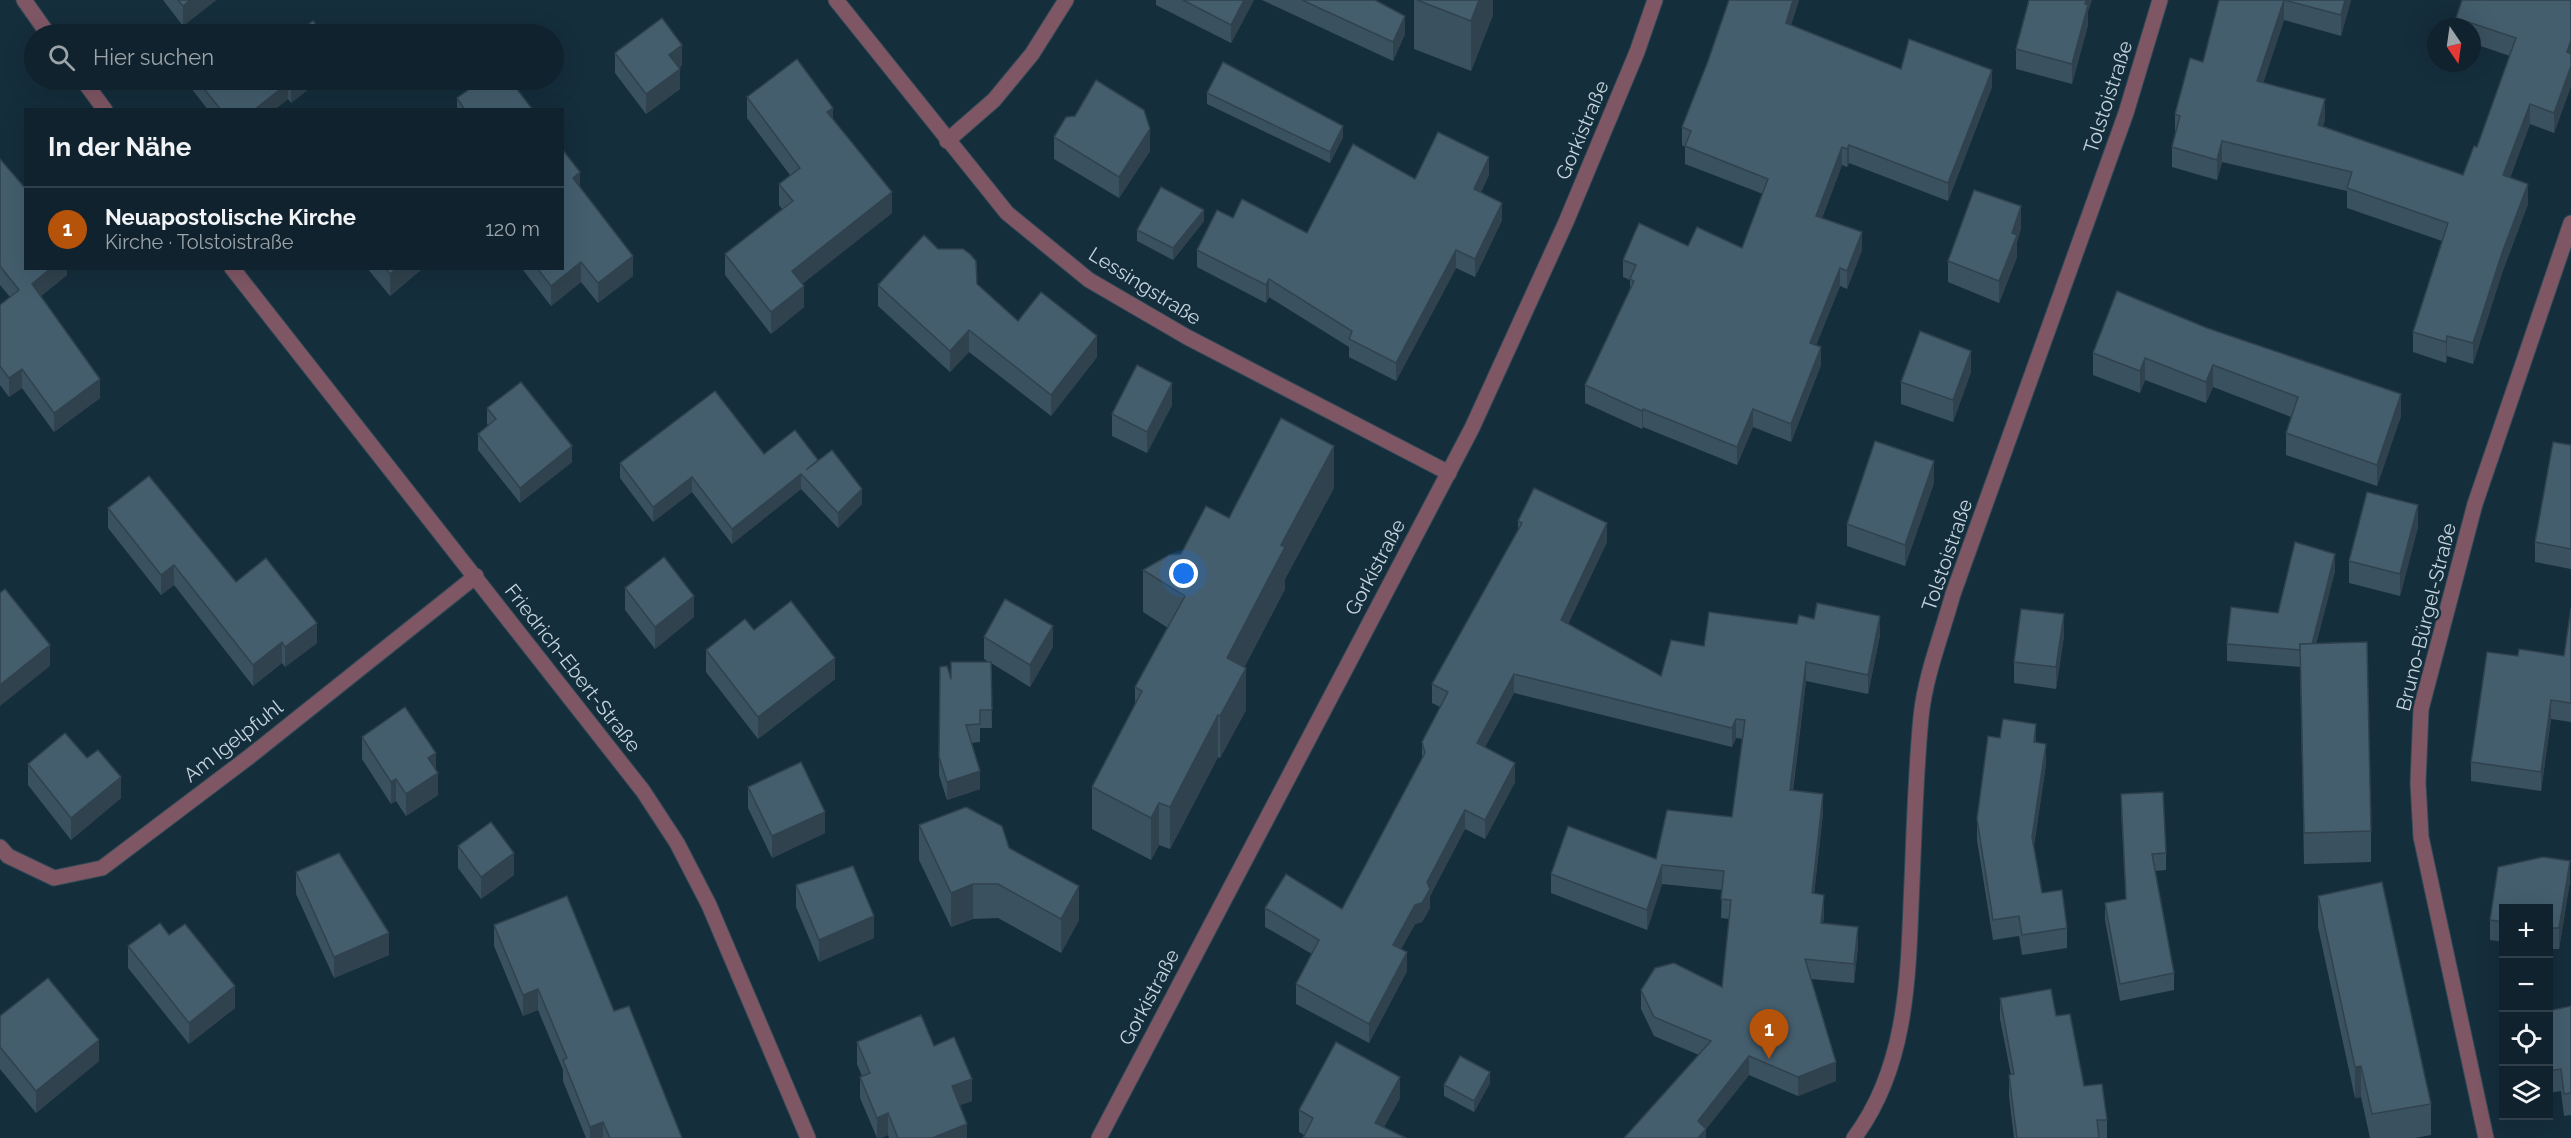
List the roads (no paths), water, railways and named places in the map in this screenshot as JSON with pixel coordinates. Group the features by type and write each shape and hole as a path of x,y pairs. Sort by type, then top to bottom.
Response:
{"street":[{"path":"24,0 41,24"},
{"name":"Lessingstraße","path":"836,0 1007,213 1089,280 1187,337 1449,473"},
{"path":"947,141 994,100 1032,54 1066,0"},
{"name":"Gorkistraße","path":"1099,1138 1472,428 1566,222 1637,52 1655,0"},
{"name":"Tolstoistraße","path":"1854,1138 1884,1085 1901,1030 1908,974 1921,716 1932,669 1956,584 2122,123 2160,0"},
{"path":"90,90 103,108"},
{"name":"Bruno-Bürgel-Straße","path":"2486,1138 2421,837 2418,783 2421,709 2475,504 2571,223"},
{"name":"Friedrich-Ebert-Straße","path":"234,270 643,791 677,843 709,905 808,1138"},
{"name":"Am Igelpfuhl","path":"0,847 8,856 54,878 102,868 249,757 476,576"}],"place":[{"name":"Neuapostolische Kirche","path":"1769,1059"}]}
